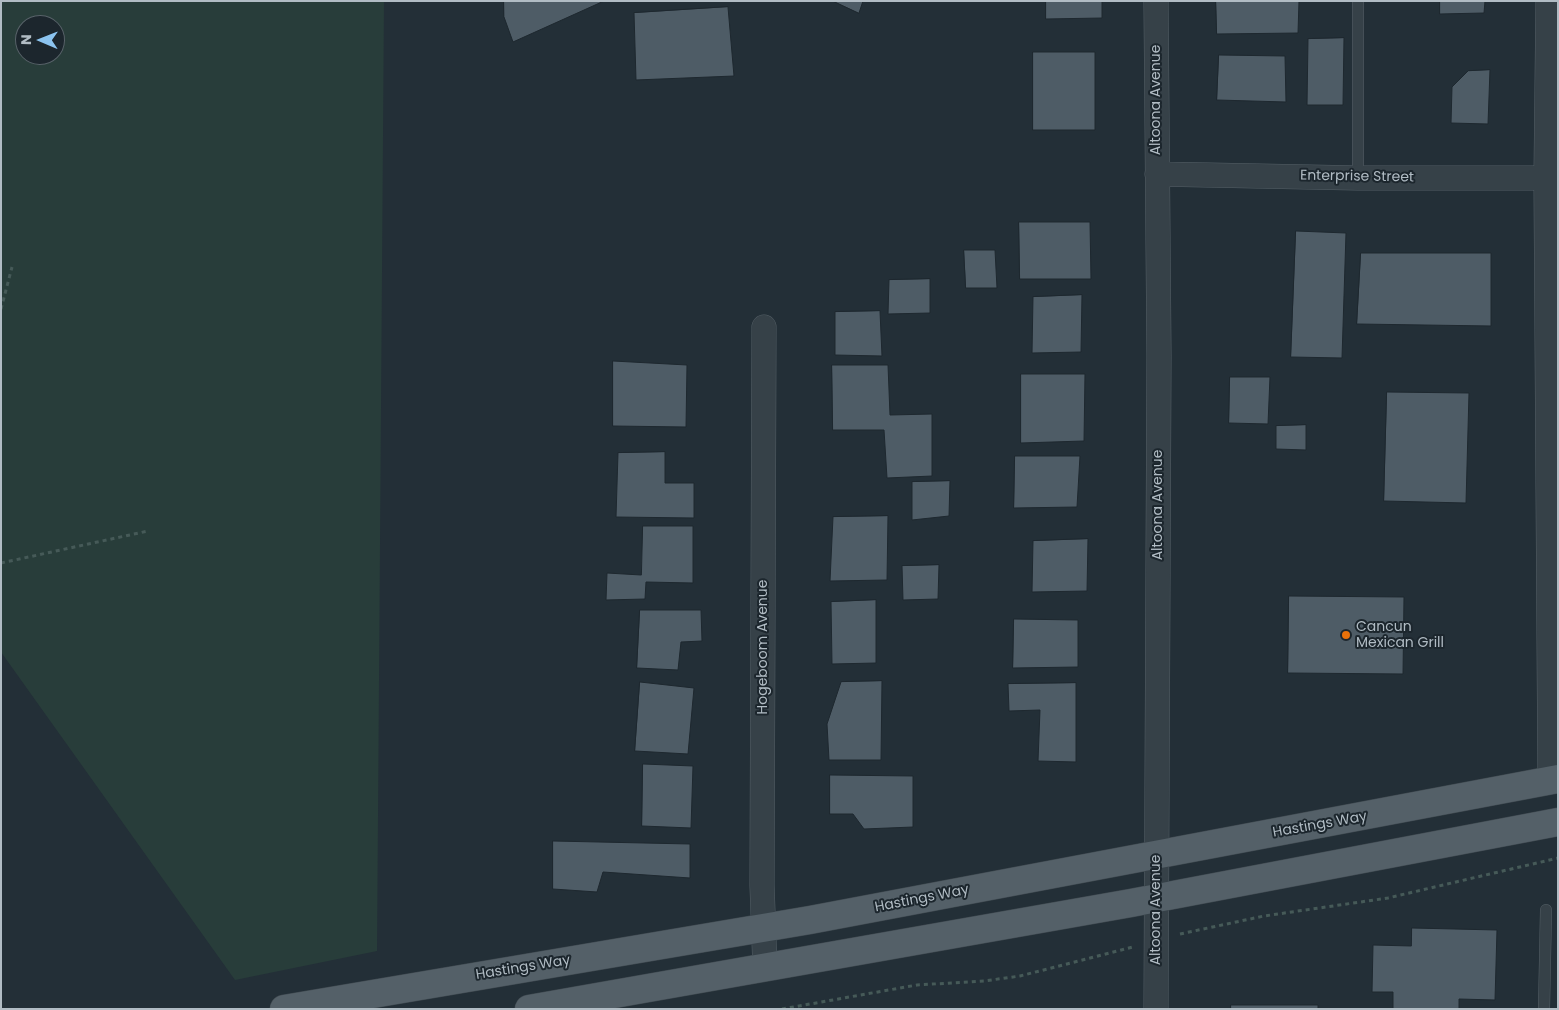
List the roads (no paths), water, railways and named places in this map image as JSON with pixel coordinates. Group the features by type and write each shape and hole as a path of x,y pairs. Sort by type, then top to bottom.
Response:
{"main road":[{"name":"Hastings Way","path":"284,1009 428,983 763,929 1554,780"},
{"path":"529,1009 1156,899 1558,822"}],"street":[{"name":"Altoona Avenue","path":"1156,1 1159,376 1156,1009"},
{"path":"1548,1 1552,178 1554,780"},
{"name":"Enterprise Street","path":"1157,174 1358,178 1552,178"},
{"name":"Hogeboom Avenue","path":"764,327 763,929 765,968"}],"lane":[{"path":"1358,1 1358,178"},
{"path":"1544,1009 1546,910"}],"place":[{"name":"Cancun Mexican Grill","path":"1346,635"}]}
